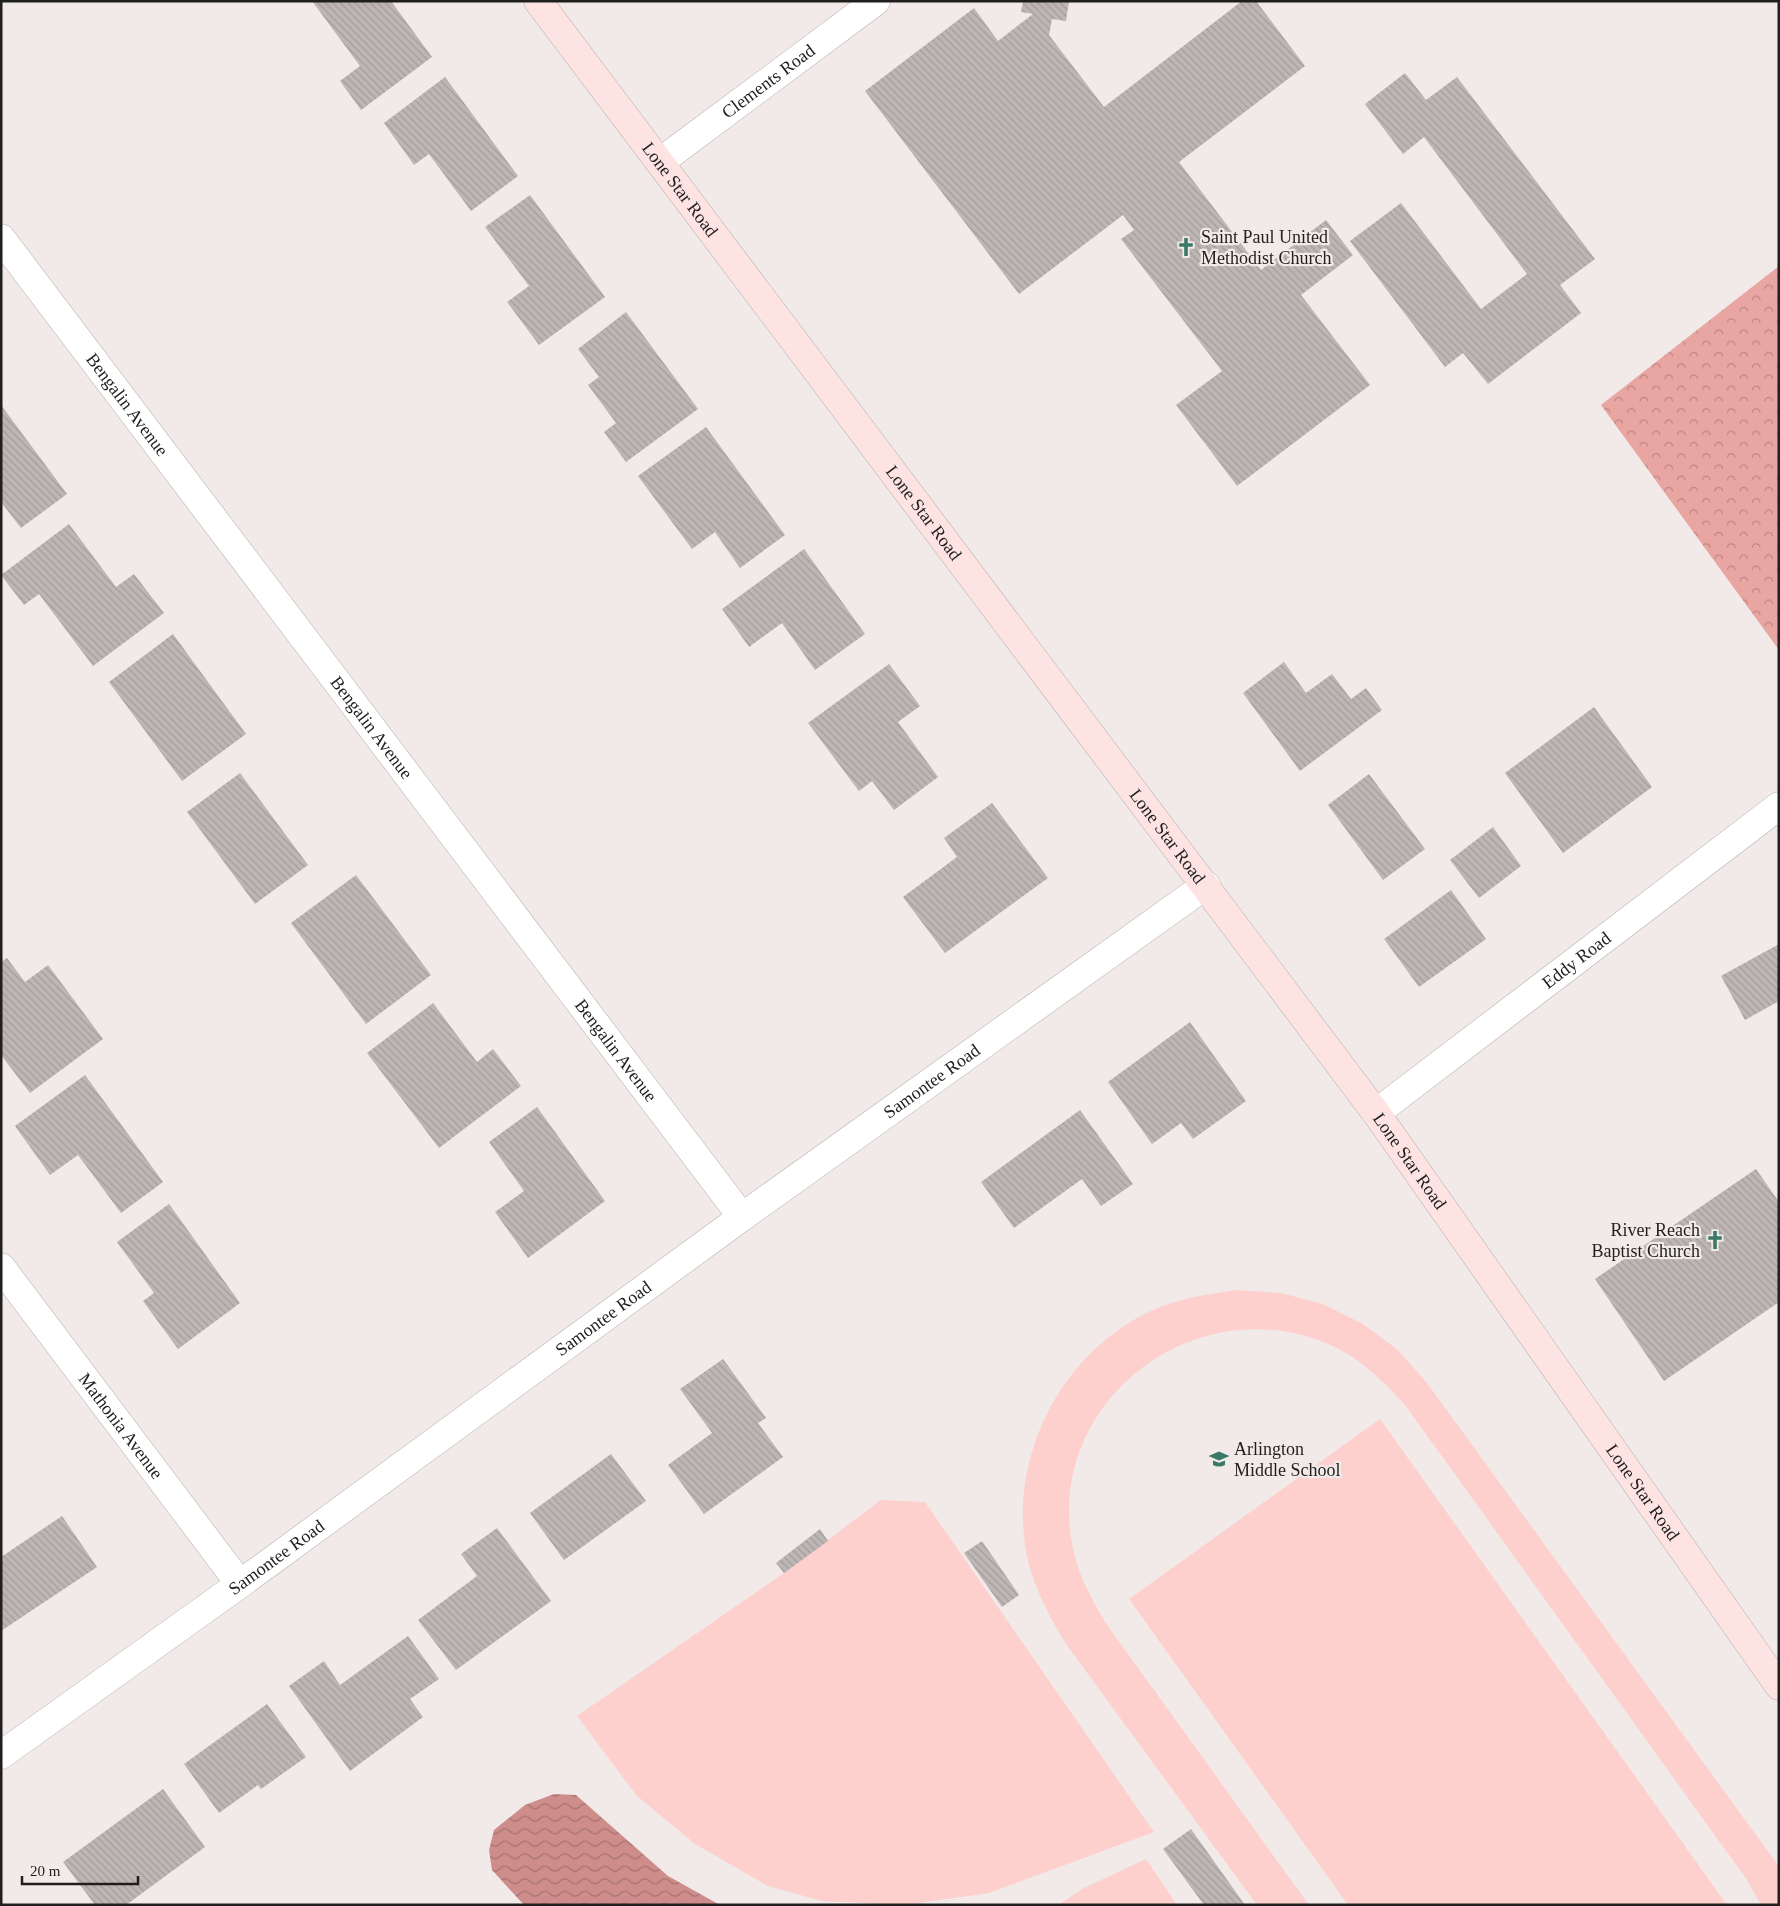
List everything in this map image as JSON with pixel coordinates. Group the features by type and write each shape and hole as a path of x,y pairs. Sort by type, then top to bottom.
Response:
{"street":[{"name":"Lone Star Road","path":"538,1 1376,1113 1779,1686"},
{"name":"Clements Road","path":"660,162 876,1"},
{"name":"Bengalin Avenue","path":"1,238 742,1217"},
{"name":"Eddy Road","path":"1376,1113 1779,806"},
{"name":"Samontee Road","path":"1,1755 240,1584 742,1217 1206,885"},
{"name":"Mathonia Avenue","path":"1,1267 240,1584"}],"green space":[{"path":"1779,266 1779,650 1601,405"}],"shaded area":[{"path":"1237,1290 1281,1293 1323,1304 1363,1324 1398,1350 1427,1383 1775,1861 1779,1867 1779,1905 1761,1905 1747,1880 1405,1405 1366,1367 1343,1351 1318,1340 1267,1330 1217,1333 1172,1350 1132,1376 1100,1412 1078,1456 1069,1504 1075,1557 1088,1590 1105,1622 1309,1905 1257,1905 1066,1644 1036,1586 1029,1565 1023,1527 1024,1489 1032,1452 1046,1416 1065,1383 1090,1354 1119,1329 1153,1310 1184,1299"},
{"path":"1380,1419 1727,1905 1348,1905 1129,1599"},
{"path":"881,1500 925,1502 1154,1832 989,1893 905,1905 822,1901 768,1886 695,1844 636,1795 577,1716 784,1573"},
{"path":"1146,1859 1177,1905 1058,1905 1084,1888"}],"water":[{"path":"554,1794 576,1795 668,1876 720,1905 524,1905 492,1870 489,1850 494,1830 525,1805"}],"building":[{"path":"312,1 391,1 432,57 361,110 340,81 360,66"},
{"name":"Saint Paul United Methodist Church","path":"1023,1 1069,1 1066,21 1052,19 1049,35 1104,107 1242,1 1256,1 1305,66 1179,162 1261,270 1326,220 1353,255 1301,295 1370,385 1237,486 1176,405 1222,371 1121,239 1134,230 1123,215 1019,294 865,91 974,8 998,41 1033,14 1021,12"},
{"path":"1405,73 1426,100 1457,77 1595,259 1560,285 1581,313 1488,384 1463,353 1445,367 1350,241 1401,203 1481,309 1527,274 1424,137 1403,154 1365,104"},
{"path":"445,77 518,176 471,211 429,154 414,165 384,123"},
{"path":"530,195 605,297 539,345 507,302 529,286 485,227"},
{"path":"626,312 698,409 626,462 604,432 616,423 588,385 599,377 578,349"},
{"path":"1,405 67,494 21,528 1,502"},
{"path":"706,427 785,535 740,568 715,532 692,549 638,476"},
{"path":"69,524 116,587 134,574 164,613 93,666 39,594 24,605 1,575"},
{"path":"804,549 865,634 815,670 782,623 749,647 722,609"},
{"path":"173,634 246,734 182,781 109,682"},
{"path":"1284,662 1306,693 1332,674 1351,699 1366,688 1382,710 1300,771 1243,693"},
{"path":"889,664 920,706 898,722 938,777 894,810 872,781 859,791 808,723"},
{"path":"1594,707 1652,787 1563,853 1505,773"},
{"path":"240,773 308,865 255,904 187,812"},
{"path":"1369,774 1425,849 1383,880 1328,805"},
{"path":"992,803 1048,878 945,953 903,897 957,857 944,838"},
{"path":"1493,827 1521,866 1479,898 1450,860"},
{"path":"356,875 431,975 366,1024 291,923"},
{"path":"1451,890 1486,939 1419,987 1384,939"},
{"path":"1779,944 1779,1001 1745,1020 1721,976"},
{"path":"7,958 25,982 48,965 103,1039 30,1093 1,1055 1,962"},
{"path":"433,1003 477,1062 493,1049 521,1086 439,1148 367,1053"},
{"path":"1190,1022 1246,1101 1193,1139 1181,1123 1152,1144 1108,1082"},
{"path":"85,1075 163,1182 121,1213 78,1155 50,1175 15,1126"},
{"path":"537,1107 605,1201 528,1258 495,1212 524,1191 489,1142"},
{"path":"1080,1110 1133,1184 1101,1206 1082,1179 1014,1228 981,1182"},
{"name":"River Reach Baptist Church","path":"1756,1169 1779,1202 1779,1302 1664,1381 1595,1279"},
{"path":"169,1204 240,1303 178,1349 143,1301 154,1293 117,1242"},
{"path":"723,1359 766,1418 758,1423 783,1457 704,1514 668,1465 712,1433 680,1389"},
{"path":"611,1454 646,1501 564,1560 530,1513"},
{"path":"62,1516 97,1567 1,1631 1,1557"},
{"path":"497,1528 551,1601 456,1670 418,1620 477,1576 461,1554"},
{"path":"820,1529 828,1541 784,1573 776,1563"},
{"path":"982,1541 1019,1595 1002,1607 964,1553"},
{"path":"408,1636 439,1679 410,1699 423,1717 350,1771 289,1686 324,1661 340,1685"},
{"path":"267,1704 306,1757 261,1789 258,1785 219,1813 184,1764"},
{"path":"163,1789 205,1847 126,1905 95,1905 63,1862"},
{"path":"1191,1829 1245,1905 1204,1905 1163,1849"}],"place":[{"name":"Saint Paul United Methodist Church","path":"1186,247"},
{"name":"River Reach Baptist Church","path":"1715,1240"},
{"name":"Arlington Middle School","path":"1219,1459"}]}
